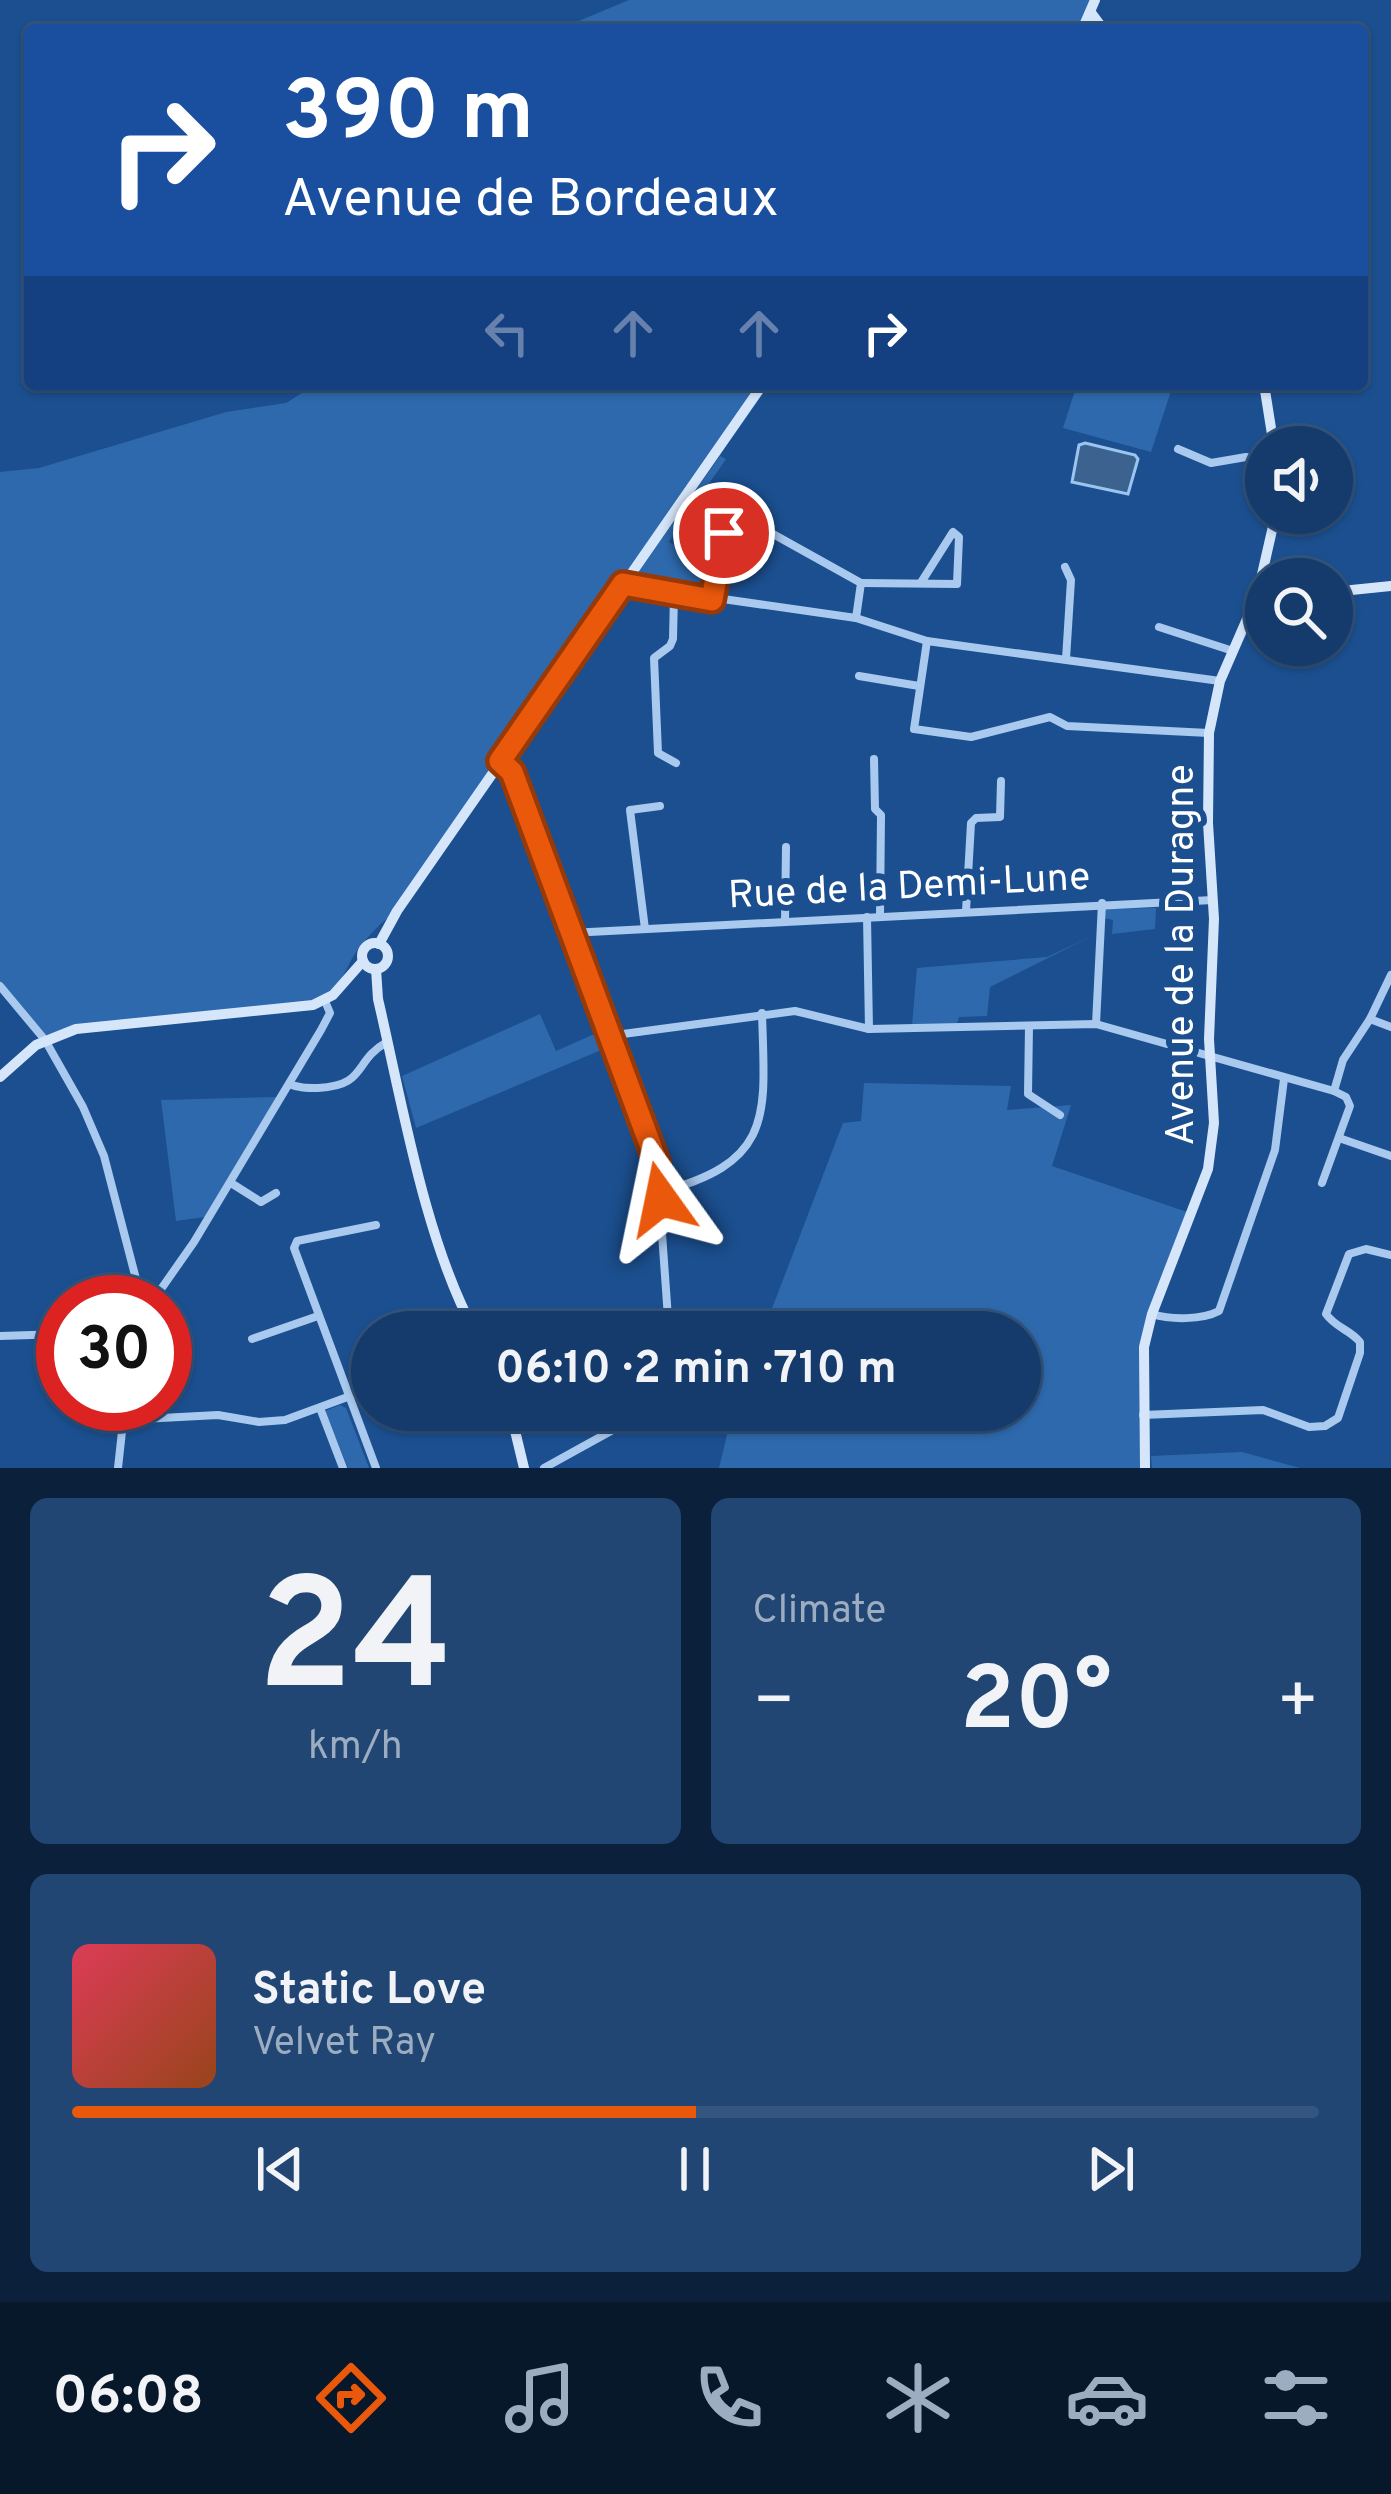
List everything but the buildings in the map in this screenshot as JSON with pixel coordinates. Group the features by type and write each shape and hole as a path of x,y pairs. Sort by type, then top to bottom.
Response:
{"street":[{"path":"1086,24 1095,0"},
{"path":"1092,14 1100,24"},
{"path":"379,944 384,929 500,761 762,390"},
{"path":"746,408 763,390"},
{"path":"1265,390 1271,426"},
{"path":"1178,449 1211,464 1245,458"},
{"path":"712,600 724,533 737,514 861,583 957,584 959,537 953,532 922,581"},
{"path":"1065,567 1071,580 1066,659"},
{"path":"856,618 861,583"},
{"path":"623,584 856,618 927,641 1220,681"},
{"path":"1353,590 1391,586"},
{"path":"674,594 673,639 654,658 658,753 676,763"},
{"path":"1159,627 1233,651"},
{"name":"Avenue de la Duragne","path":"1145,1468 1141,1370 1152,1314 1211,1158 1213,900 1208,733 1220,681 1245,629"},
{"path":"927,641 914,730 971,737 1050,717 1067,726 1208,733"},
{"path":"859,676 919,686"},
{"path":"874,760 875,808 881,815 880,916"},
{"path":"500,761 512,772 657,1163 668,1311"},
{"path":"966,911 971,823 976,818 1000,817 1001,781"},
{"path":"645,929 630,810 660,806"},
{"path":"785,921 786,848"},
{"name":"Rue de la Demi-Lune","path":"570,933 1213,900"},
{"path":"1096,1024 1102,903"},
{"path":"867,916 869,1029"},
{"path":"0,1077 45,1040 76,1029 325,1001 363,961 366,948 379,944"},
{"path":"376,969 386,964 388,956 379,944"},
{"path":"363,961 376,969 388,1042 431,1217 466,1311"},
{"path":"1334,1091 1342,1060 1370,1019 1391,975"},
{"path":"0,986 45,1040 83,1107 104,1156 135,1275"},
{"path":"170,1275 231,1183 329,1016 325,1001"},
{"path":"608,1036 795,1011 869,1029 1096,1024 1346,1097 1350,1106 1322,1184"},
{"path":"660,1192 718,1171 741,1154 755,1134 763,1105 762,1013"},
{"path":"1370,1019 1391,1027"},
{"path":"1029,1026 1028,1094 1060,1115"},
{"path":"287,1089 340,1087 388,1042"},
{"path":"1152,1314 1172,1317 1219,1311 1275,1150 1284,1079"},
{"path":"1339,1138 1391,1156"},
{"path":"231,1183 261,1202 276,1193"},
{"path":"376,1226 297,1241 294,1248 376,1468"},
{"path":"1142,1415 1263,1410 1309,1427 1325,1426 1338,1418 1360,1342 1351,1331 1336,1327 1326,1314 1349,1254 1366,1249 1391,1256"},
{"path":"252,1339 318,1316"},
{"path":"0,1336 36,1335"},
{"path":"192,1416 268,1422 350,1396"},
{"path":"320,1408 344,1468"},
{"path":"118,1468 122,1431"},
{"path":"515,1431 524,1468"},
{"path":"544,1468 612,1431"}],"shaded area":[{"path":"629,0 1095,0 1085,24 571,24"},
{"path":"307,390 766,390 397,911 361,946 325,1001 76,1029 45,1040 0,986 0,472 39,468 226,412 286,403"},
{"path":"1075,390 1171,391 1151,452 1063,428"},
{"path":"1079,445 1135,455 1138,459 1128,494 1072,482"},
{"path":"720,456 726,459 669,542 711,566 709,591 636,586 633,580"},
{"path":"1156,908 1155,929 1112,934 1113,920 1104,918 1105,909"},
{"path":"1092,936 990,987 987,1016 959,1017 957,1024 912,1025 917,968 1047,957"},
{"path":"540,1014 556,1051 599,1032 606,1048 416,1128 402,1076"},
{"path":"864,1083 1011,1086 1007,1110 1071,1105 1052,1166 1193,1214 1144,1347 1145,1468 719,1468 728,1431 1041,1431 1041,1311 771,1311 843,1123 861,1121"},
{"path":"277,1097 205,1217 176,1221 161,1100"},
{"path":"340,1405 346,1408 369,1468 348,1468 325,1411"},
{"path":"1242,1452 1300,1468 1152,1468 1151,1456"}],"route":[{"path":"661,1199 657,1163 512,772 500,761 623,584 712,600 724,533"}]}
